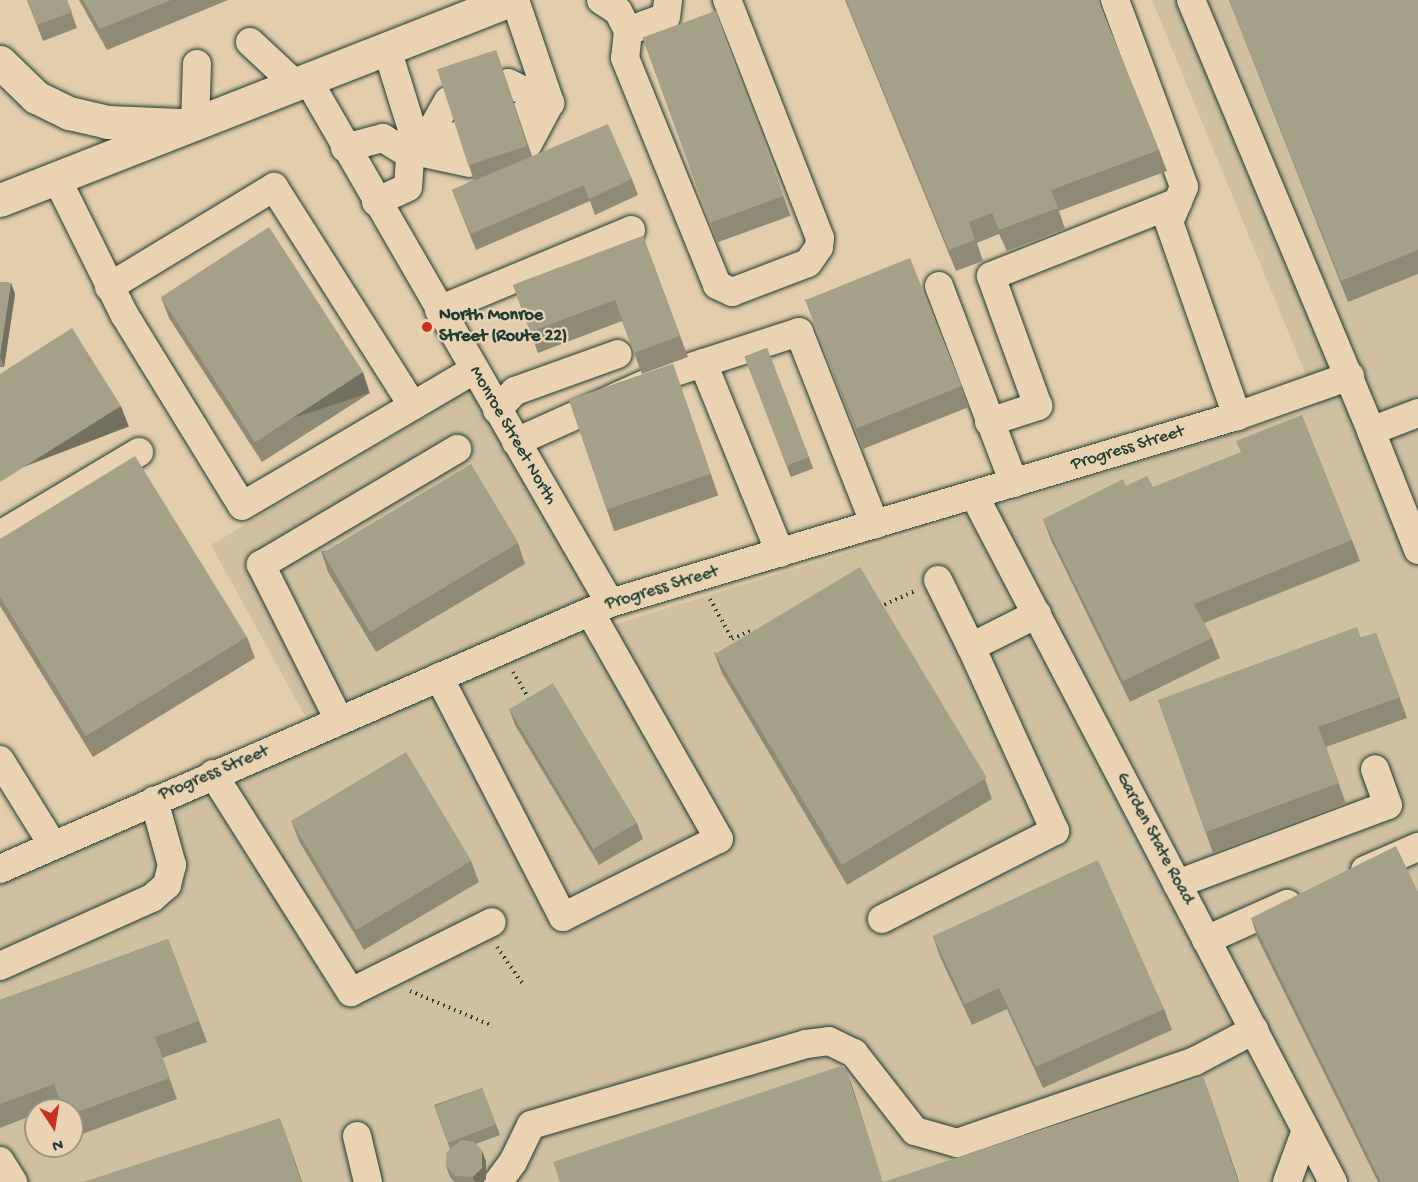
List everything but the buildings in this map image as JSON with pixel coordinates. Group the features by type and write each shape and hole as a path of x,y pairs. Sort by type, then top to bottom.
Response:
{"highway":[{"path":"0,200 195,126 507,1"},
{"path":"0,62 36,97 69,113 107,122 195,126"}],"street":[{"path":"601,0 618,11 628,31 625,58 717,285 732,292 740,291 808,263 819,247 820,238 727,0"},
{"path":"1115,0 1184,186 1169,222 1238,416"},
{"path":"1191,0 1350,376 1418,550"},
{"path":"507,1 550,103"},
{"path":"628,31 667,9"},
{"name":"Monroe Street North","path":"250,42 302,83 345,148 516,442 719,839 563,917 439,677"},
{"path":"387,49 414,154"},
{"path":"195,126 196,64"},
{"path":"508,83 550,103"},
{"path":"376,202 408,187 414,154 448,101"},
{"path":"519,116 550,103"},
{"path":"528,144 550,103"},
{"path":"414,154 459,135"},
{"path":"345,148 382,138 414,154 469,163"},
{"path":"57,179 109,287 242,506 474,370"},
{"path":"109,287 274,187 413,406"},
{"path":"989,422 1038,405 991,276 1178,202"},
{"path":"439,310 631,230"},
{"path":"939,286 1014,483"},
{"path":"516,442 589,407 703,363 799,332 875,525"},
{"path":"497,410 515,391 618,354"},
{"path":"703,363 780,553"},
{"name":"Progress Street","path":"0,869 52,844 600,608 1238,416 1350,376"},
{"path":"1371,431 1418,412"},
{"path":"339,720 261,565 457,449"},
{"path":"0,535 139,452"},
{"name":"Garden State Road","path":"974,495 1333,1182"},
{"path":"882,919 1055,831 938,580"},
{"path":"971,647 1037,614"},
{"path":"0,760 52,844"},
{"path":"1177,884 1388,805 1375,769"},
{"path":"213,774 351,992 488,924"},
{"path":"0,966 152,898 167,885 172,865 154,801"},
{"path":"1344,879 1418,847"},
{"path":"1206,940 1312,893"},
{"path":"498,1182 513,1162 531,1125 806,1044 829,1041 854,1053 915,1131 957,1143 1195,1061 1254,1030"},
{"path":"1287,1182 1306,1130"},
{"path":"357,1136 368,1182"},
{"path":"0,1161 13,1182"}],"path":[{"path":"698,578 732,639 764,624"},
{"path":"876,601 880,608 938,580"},
{"path":"500,651 537,712"},
{"path":"488,924 522,983"},
{"path":"379,978 492,1026"}],"shaded area":[{"path":"1152,0 1418,0 1418,1182 0,1182 0,870 317,725 305,716 211,545 478,385 613,625 1319,407"}],"place":[{"name":"North Monroe Street (Route 22)","path":"427,327"}]}
